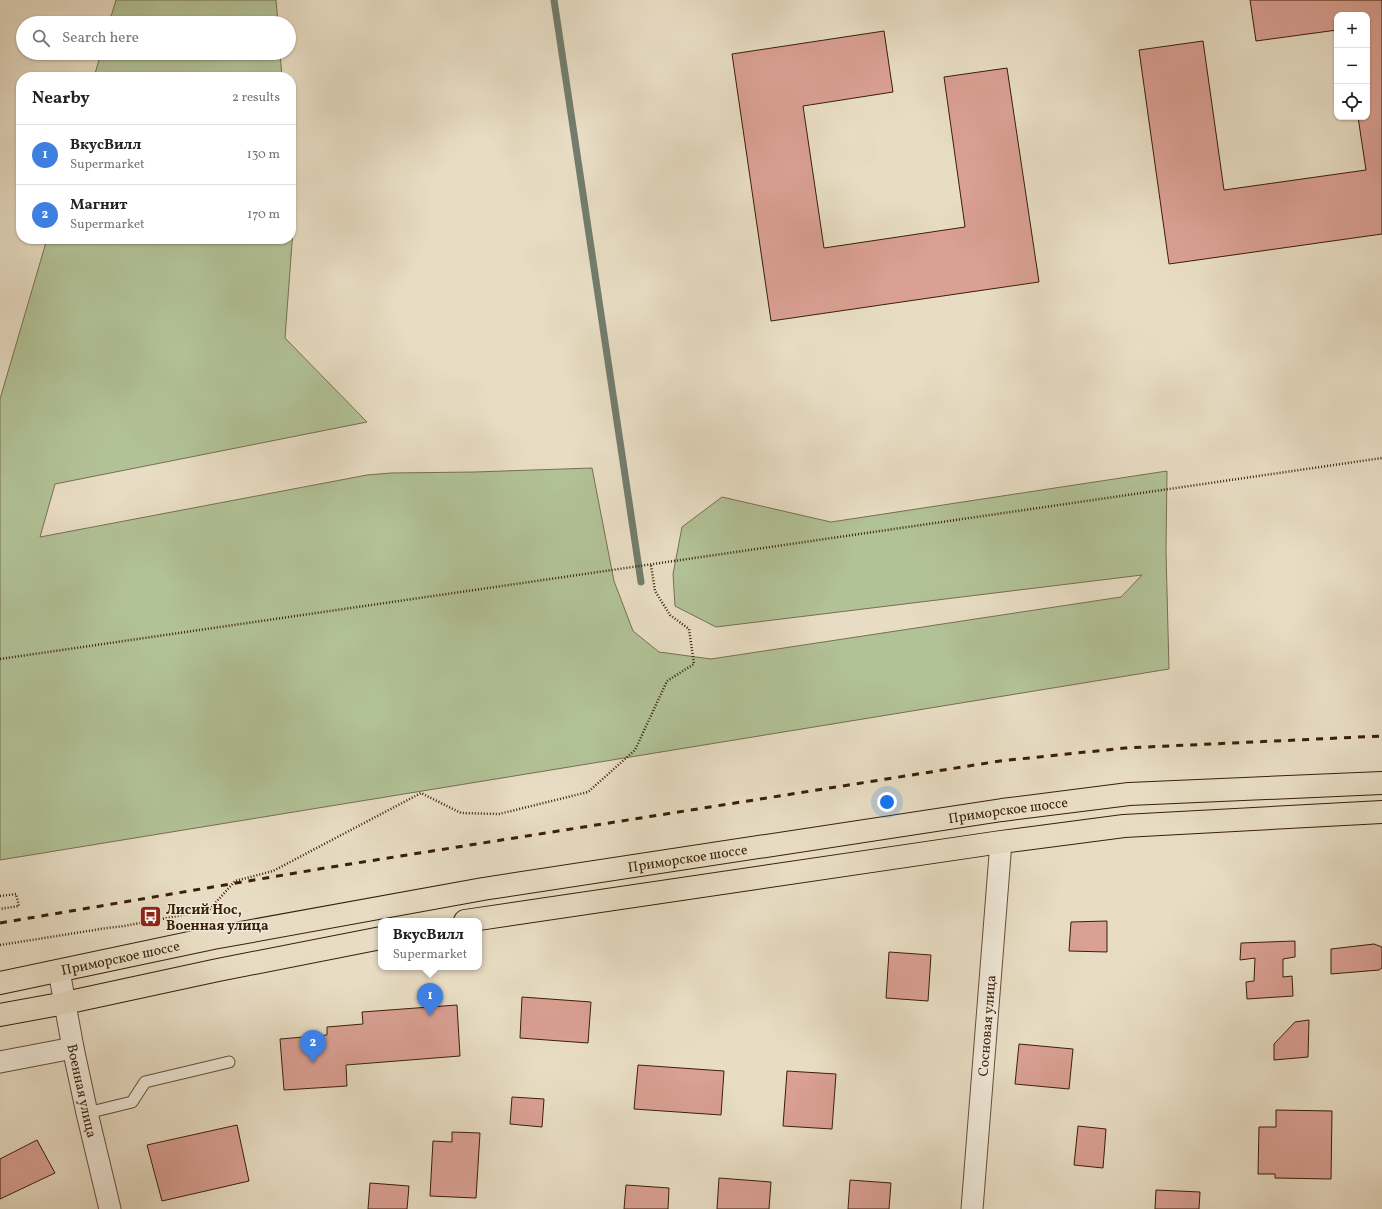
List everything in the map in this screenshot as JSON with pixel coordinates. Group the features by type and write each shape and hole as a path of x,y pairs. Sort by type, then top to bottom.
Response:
{"main road":[{"name":"Приморское шоссе","path":"0,982 213,938 483,889 1002,810 1129,794 1382,783"},
{"name":"Приморское шоссе","path":"482,918 1001,842 1124,826 1382,812"},
{"path":"0,1015 378,939"}],"street":[{"name":"Сосновая улица","path":"972,1209 1001,842"},
{"name":"Военная улица","path":"59,971 73,1048 110,1209"},
{"path":"0,1062 73,1048"}],"lane":[{"path":"87,1113 132,1102 145,1082 229,1062"}],"path":[{"path":"0,659 1382,458"},
{"path":"0,945 124,926 209,910 235,881 273,871 421,793 461,813 500,814 588,792 635,750 667,682 694,664 689,629 670,615 655,591 652,565"},
{"path":"0,896 16,894 19,906 0,909"}],"green space":[{"path":"116,0 276,0 277,16 111,16"},
{"path":"99,60 281,60 282,72 95,72"},
{"path":"46,244 292,244 285,338 367,422 55,484 40,537 367,475 391,473 592,468 614,581 633,631 659,652 711,659 1121,597 1142,575 716,627 675,606 673,574 682,527 722,497 831,522 1167,471 1166,552 1169,669 0,860 0,399"}],"building":[{"path":"1250,0 1382,0 1382,234 1169,264 1139,50 1203,41 1224,190 1366,170 1358,120 1370,120 1370,12 1334,12 1334,30 1256,41"},
{"path":"884,31 893,92 803,106 824,248 965,227 944,77 1007,68 1039,282 771,321 732,54"},
{"path":"1107,921 1107,952 1069,951 1071,922"},
{"path":"1295,941 1295,957 1283,959 1283,977 1292,976 1293,996 1247,999 1246,982 1254,981 1255,958 1240,960 1241,943"},
{"path":"1374,944 1382,947 1382,968 1379,970 1331,974 1331,949"},
{"path":"889,952 931,955 928,1001 886,998"},
{"path":"522,997 591,1002 588,1043 520,1038"},
{"path":"457,1005 460,1056 346,1065 347,1086 284,1090 280,1039 327,1035 327,1027 363,1024 362,1012"},
{"path":"1309,1020 1308,1057 1274,1060 1274,1044 1295,1022"},
{"path":"1019,1044 1073,1049 1069,1089 1015,1084"},
{"path":"638,1065 724,1071 721,1115 634,1109"},
{"path":"787,1071 836,1074 832,1129 783,1126"},
{"path":"512,1097 544,1099 542,1127 510,1124"},
{"path":"1276,1110 1332,1111 1331,1179 1275,1178 1275,1174 1258,1174 1259,1127 1276,1127"},
{"path":"237,1125 249,1181 162,1201 147,1145"},
{"path":"1078,1126 1106,1129 1103,1168 1074,1165"},
{"path":"452,1132 480,1133 476,1198 430,1196 433,1141 452,1142"},
{"path":"37,1140 55,1173 0,1199 0,1159"},
{"path":"719,1178 771,1182 769,1209 717,1209"},
{"path":"850,1180 891,1183 889,1209 848,1209"},
{"path":"370,1183 409,1186 407,1209 368,1209"},
{"path":"626,1185 669,1188 668,1209 624,1209"},
{"path":"1156,1190 1200,1192 1199,1209 1155,1209"}],"waterway":[{"path":"554,0 641,582"}],"railway":[{"path":"0,923 325,868 1000,761 1125,748 1382,736"}],"place":[{"name":"Лисий Нос, Военная улица","path":"150,917"},
{"name":"ВкусВилл","path":"430,1016"},
{"name":"Магнит","path":"313,1063"}]}
